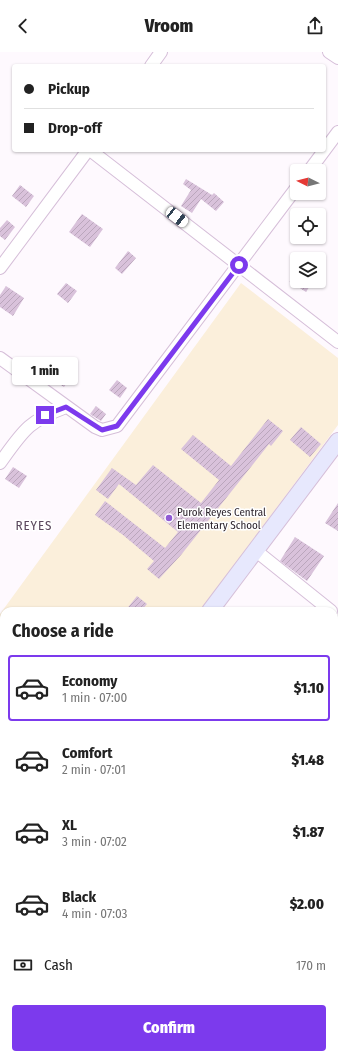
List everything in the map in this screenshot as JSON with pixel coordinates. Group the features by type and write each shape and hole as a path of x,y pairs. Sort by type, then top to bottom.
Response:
{"main road":[{"path":"213,607 338,441"}],"street":[{"path":"152,64 161,52"},
{"path":"329,52 338,58"},
{"path":"326,148 338,132"},
{"path":"0,268 87,152"},
{"path":"92,152 338,342"},
{"path":"314,164 323,152"},
{"path":"0,358 66,407 102,430 117,426 290,196"},
{"path":"0,463 28,426 45,415 66,407"},
{"path":"255,550 326,607"}],"shaded area":[{"name":"Purok Reyes Central Elementary School","path":"241,283 338,358 338,425 203,607 5,607"}],"building":[{"path":"186,179 212,195 214,193 224,202 216,211 201,199 192,213 181,206 191,190 183,184"},
{"path":"20,185 34,196 26,207 12,196"},
{"path":"82,214 103,229 90,247 69,232"},
{"path":"7,220 15,227 5,240 0,236 0,228"},
{"path":"128,251 136,258 122,274 115,268"},
{"path":"66,283 77,291 68,303 57,294"},
{"path":"6,286 24,298 13,316 0,307 0,295"},
{"path":"300,288 309,288 306,292"},
{"path":"58,367 71,377 64,387 50,378"},
{"path":"117,380 127,388 120,398 109,390"},
{"path":"96,406 106,414 101,421 90,414"},
{"path":"268,419 283,431 271,446 269,444 181,555 159,579 147,569 154,561 123,535 95,515 105,501 165,548 178,532 119,484 108,499 96,490 112,468 136,485 153,465 201,503 219,480 181,449 193,435 231,466"},
{"path":"301,427 321,444 310,457 290,440"},
{"path":"13,467 27,476 19,488 5,479"},
{"path":"338,503 338,531 325,523"},
{"path":"295,537 324,556 307,581 280,561"},
{"path":"137,596 147,604 144,607 128,607"}],"place":[{"name":"Purok Reyes Central Elementary School","path":"169,518"}],"district":[{"name":"REYES","path":"34,525"}],"route":[{"path":"45,415 66,407 95,427 102,430 117,426 239,265"}]}
